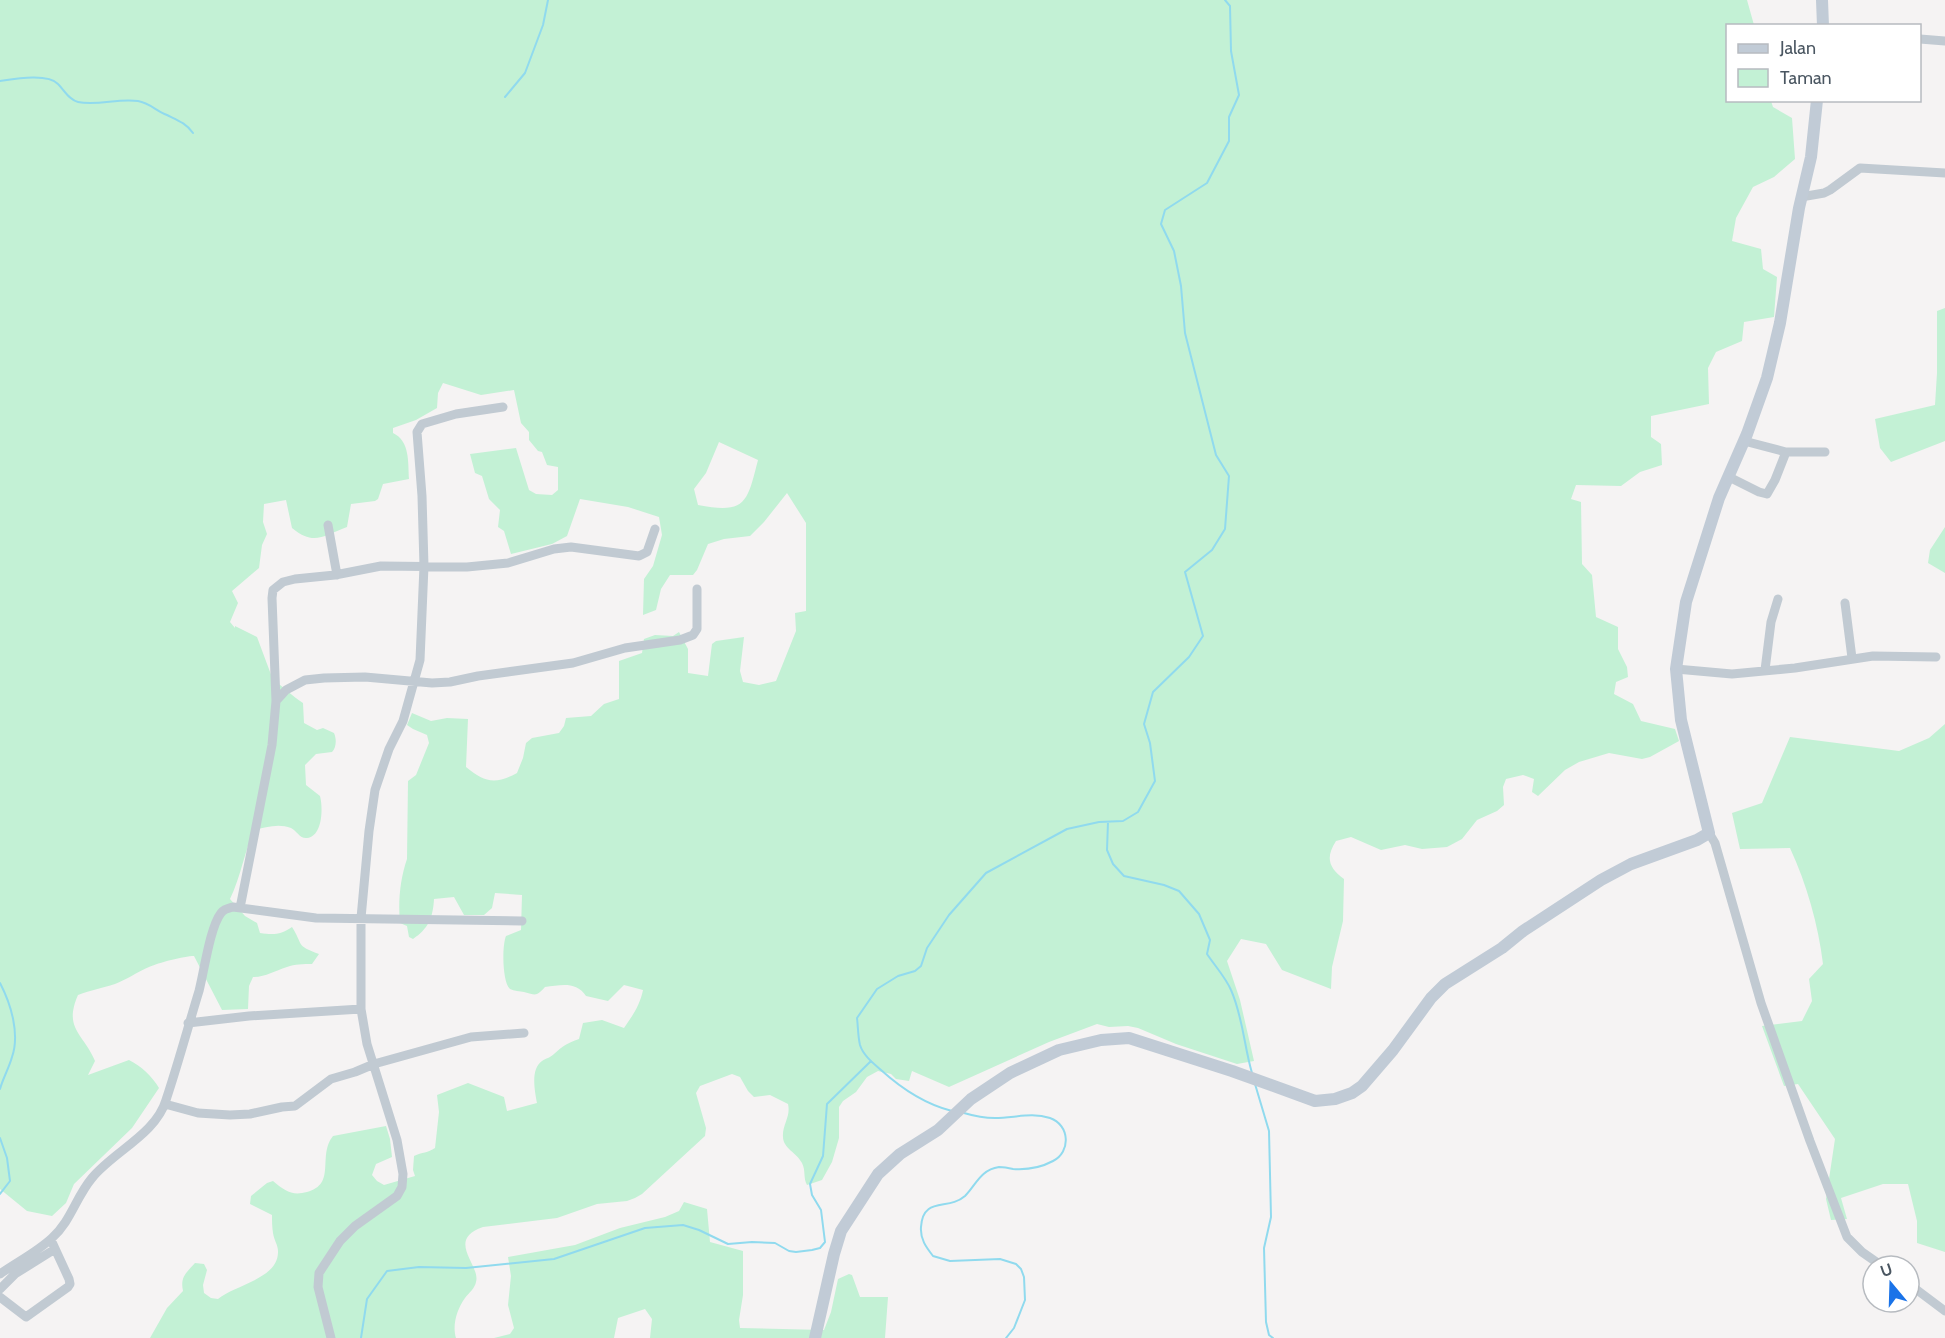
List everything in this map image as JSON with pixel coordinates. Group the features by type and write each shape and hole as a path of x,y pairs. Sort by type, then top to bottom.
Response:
{"main road":[{"path":"1822,0 1826,24"},
{"path":"815,1338 841,1231 887,1165 900,1154 926,1139 971,1099 1010,1073 1059,1050 1101,1040 1129,1038 1315,1101 1335,1099 1352,1093 1362,1086 1393,1050 1431,998 1445,984 1601,880 1631,864 1697,840 1709,833 1681,720 1676,669 1686,602 1719,498 1744,441 1767,378 1780,323 1789,258 1801,197 1811,158 1817,102"}],"street":[{"path":"1921,39 1945,42"},
{"path":"1801,197 1824,193 1860,168 1945,173"},
{"path":"331,1338 318,1287 319,1274 340,1241 355,1226 397,1196 402,1187 403,1174 397,1140 367,1044 361,1009 361,918 375,790 389,749 403,721 420,660 424,566 417,432 422,424 456,414 503,407"},
{"path":"1744,441 1786,452 1825,452"},
{"path":"1729,477 1767,494 1786,452"},
{"path":"327,525 337,575"},
{"path":"240,908 272,745 276,702 273,590 283,582 381,566 467,567 508,563 554,549 571,547 639,556 650,549 655,529"},
{"path":"276,702 286,690 305,680 364,677 415,682 450,682 573,663 625,648 688,638 697,629 697,589"},
{"path":"1766,670 1771,622 1778,599"},
{"path":"1845,603 1852,658"},
{"path":"1676,669 1732,674 1795,668 1872,656 1936,657"},
{"path":"1709,833 1715,843 1761,1003 1845,1230 1850,1241 1867,1254"},
{"path":"0,1289 53,1244 83,1189 94,1175 144,1132 165,1104 222,912 228,908 240,908 290,916 522,921"},
{"path":"188,1023 249,1016 361,1009"},
{"path":"165,1104 198,1113 230,1115 295,1106 331,1078 374,1064 471,1037 524,1033"},
{"path":"0,1274 53,1244"},
{"path":"0,1297 26,1317 68,1287 69,1279 53,1244"},
{"path":"1921,1293 1945,1311"}],"green space":[{"path":"0,0 1747,0 1754,24 1726,24 1726,102 1771,102 1773,107 1792,118 1795,159 1774,177 1753,187 1736,218 1732,241 1761,249 1763,269 1777,277 1774,317 1744,322 1742,341 1716,352 1708,368 1709,404 1651,416 1651,437 1661,444 1662,465 1640,472 1621,486 1576,485 1571,499 1581,502 1582,564 1592,575 1596,617 1618,627 1618,649 1627,667 1628,677 1616,682 1614,694 1633,704 1641,721 1675,729 1679,741 1642,759 1609,753 1579,762 1565,770 1538,796 1532,792 1534,779 1523,775 1506,779 1503,787 1504,805 1497,811 1477,820 1462,839 1447,847 1422,849 1405,845 1381,850 1351,837 1336,841 1330,853 1330,862 1335,871 1344,879 1343,921 1332,967 1331,989 1282,970 1266,944 1241,939 1227,961 1240,1000 1254,1061 1237,1064 1176,1044 1138,1028 1109,1027 1097,1024 1049,1042 949,1087 912,1071 909,1081 896,1079 891,1074 878,1071 867,1077 856,1092 843,1101 839,1107 839,1138 832,1162 822,1180 807,1185 802,1163 784,1141 783,1133 788,1104 770,1095 754,1097 740,1077 732,1074 700,1086 696,1093 706,1128 705,1136 642,1194 627,1201 597,1204 557,1218 483,1227 472,1232 465,1246 474,1268 476,1282 458,1312 455,1323 456,1338 150,1338 167,1308 183,1291 183,1279 195,1263 204,1264 207,1270 203,1285 204,1293 211,1298 218,1299 264,1275 271,1268 276,1261 278,1251 273,1233 272,1215 250,1204 251,1196 273,1181 293,1193 307,1192 316,1188 324,1176 326,1152 333,1136 386,1126 392,1157 376,1164 372,1175 384,1185 415,1176 414,1156 435,1148 439,1112 437,1095 468,1083 504,1097 507,1111 537,1103 535,1075 542,1061 565,1045 579,1039 583,1023 602,1020 624,1028 638,1005 643,990 624,985 608,1001 586,996 578,988 568,985 545,987 536,994 510,989 504,972 504,947 506,936 521,930 522,895 495,893 492,908 484,915 464,915 454,897 434,899 431,917 426,927 413,939 409,937 407,926 400,923 399,907 401,883 407,859 408,781 416,775 429,743 427,735 407,725 412,713 431,721 447,718 468,719 466,767 484,779 502,779 517,773 526,743 532,738 559,733 566,718 591,716 604,704 619,699 619,661 642,653 644,639 655,635 673,636 679,632 688,649 688,673 708,676 712,644 716,641 744,637 740,671 743,682 759,685 776,681 796,631 795,613 806,611 806,523 787,493 750,536 724,539 708,544 693,575 670,575 661,589 656,610 643,615 644,579 653,566 662,535 659,517 628,507 580,499 567,536 552,544 511,554 504,531 498,527 500,510 489,499 482,476 475,473 470,454 516,448 529,490 536,494 552,495 558,490 558,467 547,465 542,452 538,451 529,440 529,432 521,423 514,390 481,395 443,383 438,393 437,408 416,420 393,428 393,433 403,441 405,447 409,479 383,484 378,499 375,501 351,504 347,527 319,538 306,537 292,528 286,500 264,504 263,522 267,534 262,545 259,568 232,591 238,603 230,622 235,628 235,626 257,637 273,680 303,703 304,723 317,730 323,728 334,733 336,741 332,752 316,754 305,765 306,785 320,796 321,801 321,820 316,832 305,838 291,828 282,826 254,830 230,899 245,916 257,923 260,933 277,934 292,927 303,947 319,954 312,964 293,965 266,975 253,977 249,986 248,1009 222,1010 194,956 153,965 115,984 78,995 74,1006 74,1024 95,1061 88,1075 129,1060 146,1072 159,1088 132,1128 74,1184 66,1203 52,1216 27,1211 0,1189","holes":["719,442 758,460 751,486 742,502 726,508 698,505 694,489 706,473"]},
{"path":"1945,308 1945,441 1891,462 1880,448 1875,419 1935,405 1937,311"},
{"path":"1945,527 1945,573 1928,563 1930,550"},
{"path":"1945,724 1945,1252 1917,1243 1917,1221 1908,1184 1883,1184 1841,1198 1847,1219 1831,1220 1826,1199 1835,1139 1798,1084 1784,1086 1762,1026 1802,1021 1812,1001 1809,979 1823,964 1815,919 1807,890 1790,848 1740,849 1732,813 1762,803 1790,737 1899,751 1929,738"},
{"path":"684,1202 707,1209 710,1242 743,1251 740,1328 824,1330 831,1312 838,1279 849,1274 852,1275 860,1297 888,1297 885,1338 650,1338 652,1319 645,1309 618,1318 614,1338 494,1338 510,1334 514,1328 508,1305 511,1276 508,1257 575,1245 620,1228 665,1217 679,1211"}],"waterway":[{"path":"505,97 525,73 543,25 548,0"},
{"path":"952,1111 914,1095 872,1062 860,1045 857,1018 877,989 921,966 927,948 949,915 986,873 1067,829 1099,822 1123,821 1138,812 1155,781 1150,743 1144,724 1153,692 1189,657 1203,636 1185,572 1212,550 1225,529 1229,476 1216,455 1185,333 1181,286 1174,251 1161,224 1165,210 1207,183 1229,141 1229,117 1239,95 1231,51 1230,6 1225,0"},
{"path":"0,81 47,79 58,84 69,97 78,102 130,100 142,102 181,122 193,133"},
{"path":"1108,822 1107,850 1113,864 1124,876 1164,885 1179,891 1199,914 1210,940 1207,954 1226,981 1235,1000 1252,1073"},
{"path":"0,983 8,1000 15,1029 12,1057 0,1089"},
{"path":"361,1338 367,1299 387,1271 419,1267 466,1268 554,1259 645,1228 683,1225 728,1244 775,1243 789,1251 796,1252 820,1248 825,1242 821,1210 812,1195 810,1184 823,1156 827,1104 871,1061"},
{"path":"1255,1084 1269,1131 1271,1217 1264,1248 1266,1322 1269,1335 1273,1338"},
{"path":"964,1113 991,1118 1043,1116 1057,1121 1066,1139 1063,1151 1053,1161 1028,1169 999,1167 987,1171 965,1196 951,1203 931,1208 923,1217 921,1235 933,1256 950,1261 1000,1259 1016,1264 1021,1269 1024,1277 1025,1300 1014,1328 1006,1338"},
{"path":"0,1138 7,1158 10,1181 0,1194"}]}
